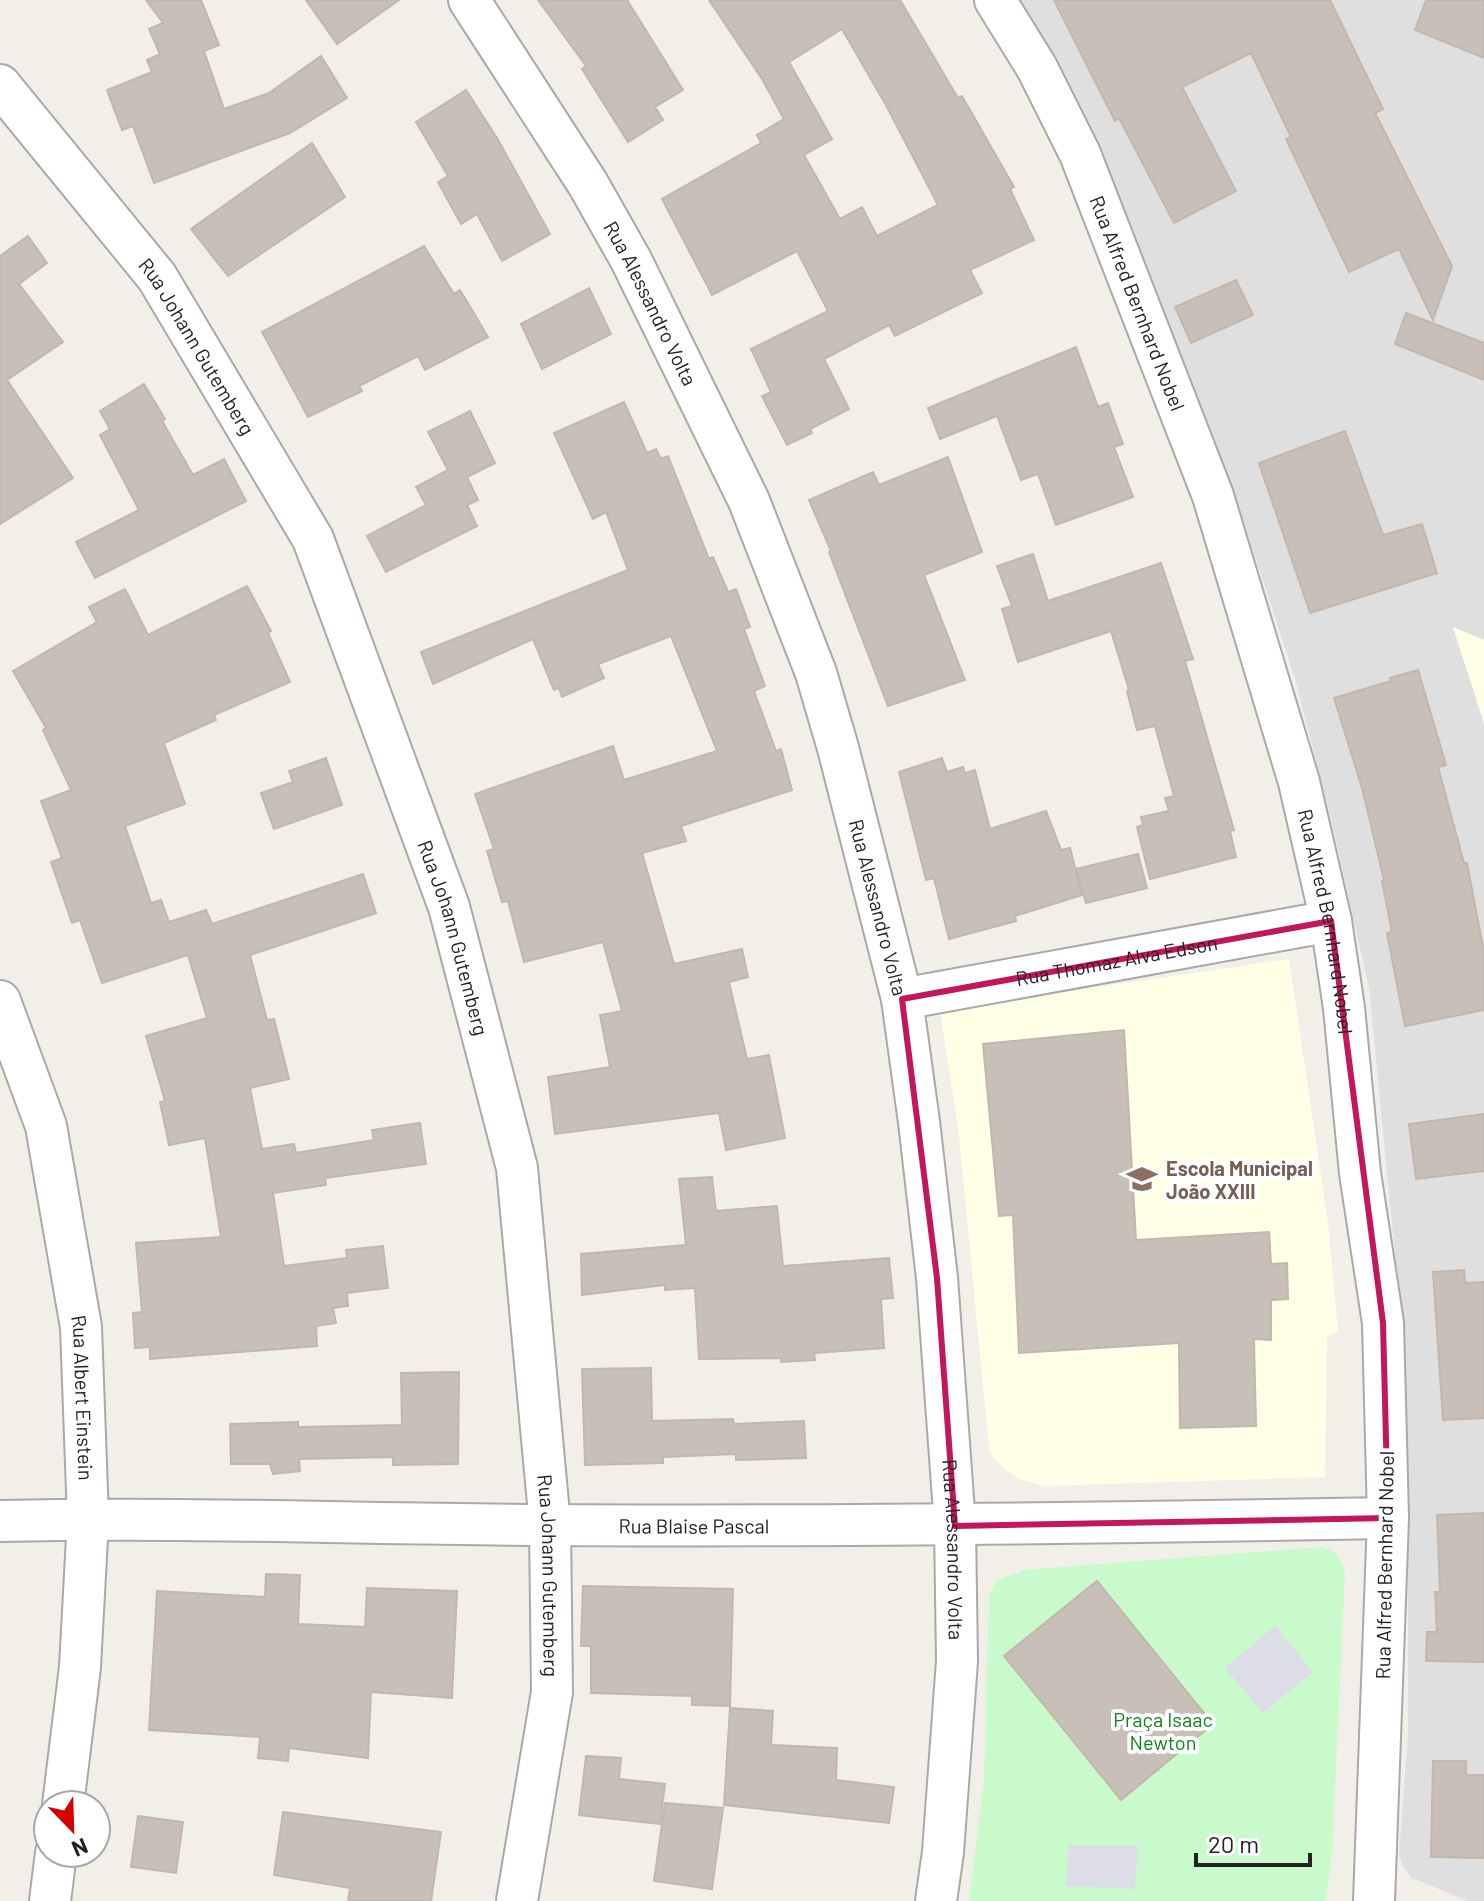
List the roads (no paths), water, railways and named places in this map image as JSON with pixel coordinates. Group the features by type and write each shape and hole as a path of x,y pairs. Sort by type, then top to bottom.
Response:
{"street":[{"name":"Rua Alessandro Volta","path":"469,0 595,196 631,260 749,501 816,673 902,999 937,1278 955,1526 957,1661 943,1852 936,1901"},
{"name":"Rua Alfred Bernhard Nobel","path":"995,0 1037,68 1080,154 1213,496 1299,782 1331,921 1344,1008 1360,1173 1383,1323 1388,1518 1380,1899"},
{"name":"Rua Johann Gutemberg","path":"0,85 157,277 313,539 449,907 517,1168 550,1525 552,1692 517,1901"},
{"name":"Rua Thomaz Alva Edson","path":"902,999 1331,921"},
{"name":"Rua Albert Einstein","path":"0,1001 46,1126 81,1327 88,1519 80,1667 65,1789"},
{"name":"Rua Blaise Pascal","path":"0,1521 88,1519 955,1526 1388,1518"},
{"path":"50,1901 54,1869"}],"place":[{"name":"Escola Municipal João XXIII","path":"1142,1179"}],"park label":[{"name":"Praça Isaac Newton","path":"1163,1730"}]}
